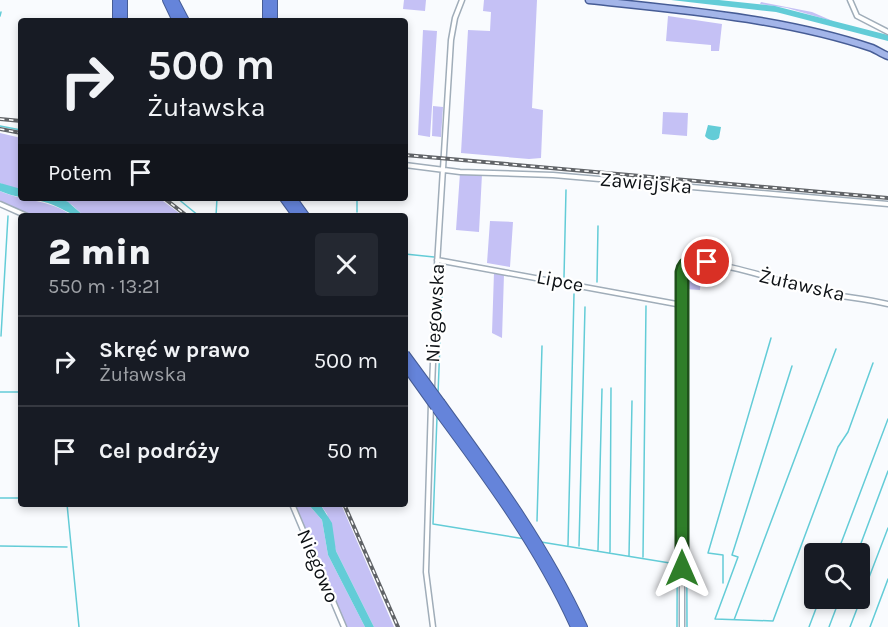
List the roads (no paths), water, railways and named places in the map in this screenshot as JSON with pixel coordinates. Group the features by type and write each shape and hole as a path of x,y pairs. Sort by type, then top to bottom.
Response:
{"highway":[{"path":"117,0 117,18"},
{"path":"123,0 123,18"},
{"path":"166,0 175,18"},
{"path":"174,0 183,18"},
{"path":"267,0 267,18"},
{"path":"273,0 273,18"},
{"path":"408,358 529,526 559,577 583,627"},
{"path":"408,369 514,518 545,567 575,627"}],"main road":[{"path":"589,0 770,23 837,38 888,56"},
{"path":"875,50 888,50"}],"street":[{"name":"Niegowska","path":"433,627 426,572 438,260 451,40 455,18 462,0"},
{"path":"850,0 857,16 888,32"},
{"name":"Zawiejska","path":"408,165 460,172 553,175 888,204"},
{"path":"0,204 20,213"},
{"name":"Lipce","path":"438,260 682,305"},
{"name":"Żuławska","path":"682,627 682,305 685,264 694,261 714,264 824,292 888,304"},
{"name":"Niegowo","path":"293,507 344,627"}],"water":[{"path":"671,0 719,0 775,6 888,35 888,41 776,12"},
{"path":"708,125 721,127 719,138 711,140 705,136"},
{"path":"0,183 18,188 18,196 12,195 0,191"},
{"path":"39,201 66,201 81,213 70,213"},
{"path":"311,507 322,507 332,523 336,551 374,627 365,627 328,555 322,520"}],"waterway":[{"path":"0,16 1,12"},
{"path":"0,126 18,129"},
{"path":"564,277 566,190"},
{"path":"181,201 195,213"},
{"path":"216,213 217,201"},
{"path":"357,201 357,212"},
{"path":"1,336 8,216"},
{"path":"597,282 598,226"},
{"path":"408,254 434,257"},
{"path":"438,394 443,266"},
{"path":"568,545 574,294"},
{"path":"643,557 646,306"},
{"path":"579,546 585,307"},
{"path":"686,334 687,627"},
{"path":"723,583 723,555 708,553 771,338"},
{"path":"677,627 678,344"},
{"path":"537,521 542,346"},
{"path":"734,620 836,349"},
{"path":"792,366 732,555 738,557 715,619 773,621 838,447 848,432 873,363"},
{"path":"610,552 611,388"},
{"path":"598,550 602,389"},
{"path":"0,392 18,392"},
{"path":"629,556 632,401"},
{"path":"437,417 433,524 525,539"},
{"path":"841,543 888,419"},
{"path":"861,543 888,471"},
{"path":"0,498 18,498"},
{"path":"67,507 79,627"},
{"path":"850,627 888,528"},
{"path":"541,542 676,564"},
{"path":"0,546 67,547"},
{"path":"870,627 888,579"},
{"path":"809,627 816,609"},
{"path":"829,627 836,609"}],"railway":[{"path":"0,119 18,121"},
{"path":"0,129 18,132"},
{"path":"408,155 888,198"},
{"path":"168,201 183,213"},
{"path":"345,507 398,627"}]}
